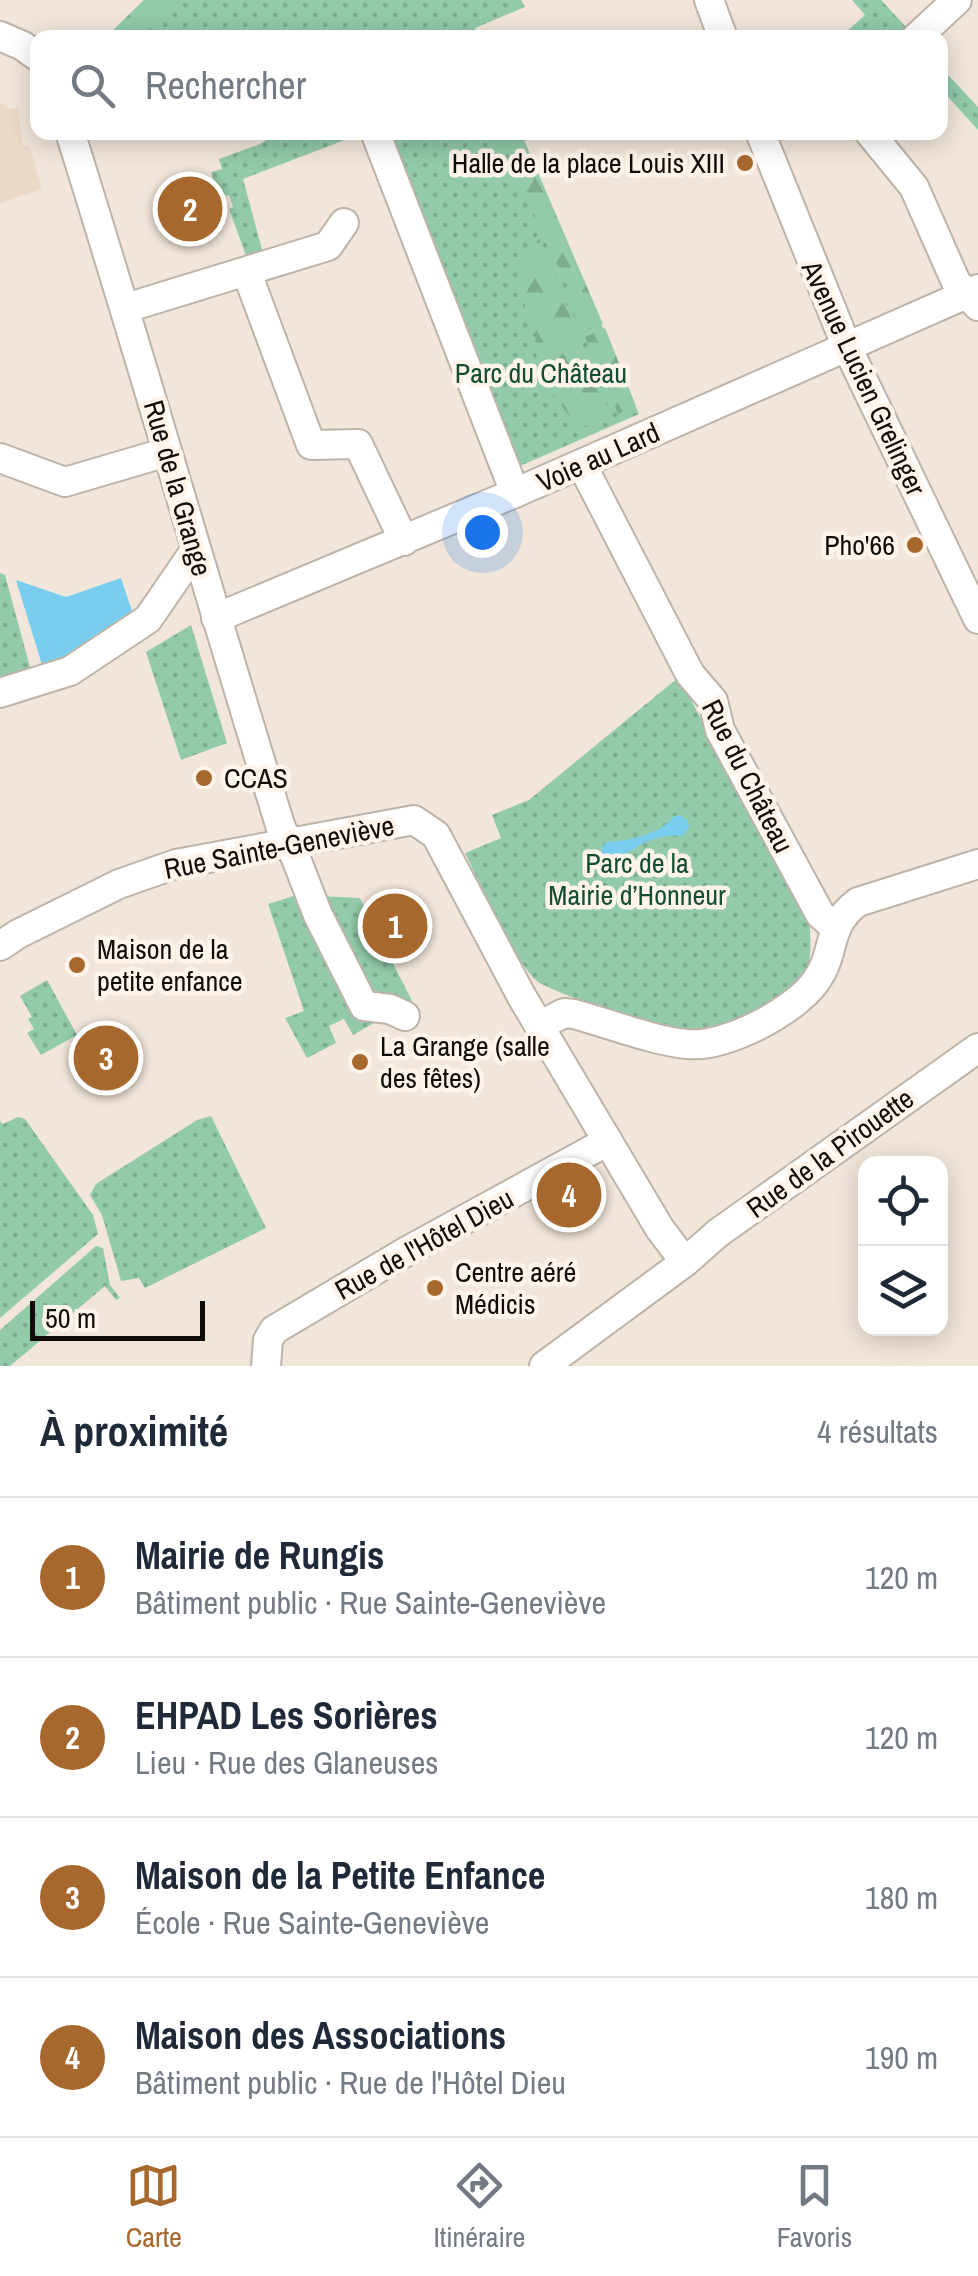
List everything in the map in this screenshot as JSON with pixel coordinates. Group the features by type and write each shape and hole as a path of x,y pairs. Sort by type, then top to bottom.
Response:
{"street":[{"path":"708,0 720,30"},
{"path":"925,30 958,0"},
{"path":"0,36 30,51"},
{"name":"Rue de la Grange","path":"73,140 280,828 364,1006 390,1009 405,1016"},
{"path":"378,140 516,494"},
{"name":"Avenue Lucien Grelinger","path":"763,140 846,345 978,620"},
{"path":"876,140 914,187 956,282 974,296"},
{"path":"126,308 328,246 344,223"},
{"path":"247,273 311,445 358,444 404,541"},
{"name":"Voie au Lard","path":"216,618 516,494 846,345 974,296"},
{"path":"0,458 65,482 167,452"},
{"name":"Rue du Château","path":"582,465 690,674 713,701 720,730 820,914 834,927"},
{"path":"0,694 70,672 148,618 196,549"},
{"name":"Rue Sainte-Geneviève","path":"0,946 118,884 176,864 292,850 414,820 422,822 436,835 539,1026 660,1228 685,1262"},
{"path":"539,1026 564,1013 688,1044 720,1040 775,1016 798,1000 826,964 834,927 858,902 978,864"},
{"name":"Rue de la Pirouette","path":"552,1364 718,1233 978,1048"},
{"name":"Rue de l'Hôtel Dieu","path":"266,1366 268,1340 274,1330 407,1251 608,1141"}],"shaded area":[{"path":"0,105 8,109 18,108 23,146 29,145 42,189 0,203"}],"green space":[{"path":"144,0 521,0 525,7 476,30 114,30"},
{"path":"144,0 178,0 155,30 113,30"},
{"path":"852,0 881,0 906,27 848,30 865,15"},
{"path":"948,75 978,107 978,130 948,97"},
{"path":"267,140 345,140 243,179 264,257 248,261 229,209 233,207 229,195 218,198 211,172 222,169 219,159"},
{"name":"Parc du Château","path":"373,140 524,140 639,414 497,476"},
{"path":"495,140 524,140 603,324 582,332 572,310 567,282 517,174"},
{"path":"539,239 561,283 610,414 579,429 553,394 535,352 536,325 521,298 523,259"},
{"path":"605,328 636,406 618,414 585,337"},
{"path":"0,573 5,575 31,671 0,681"},
{"path":"191,625 227,743 181,760 146,652"},
{"name":"Parc de la Mairie d’Honneur","path":"679,677 810,927 808,965 791,988 744,1017 698,1030 616,1011 537,981 509,940 465,853 501,838 492,815 529,800"},
{"path":"297,895 360,898 412,1001 353,1035 344,1019 329,1026 336,1043 307,1058 285,1018 304,1011 268,904"},
{"path":"47,980 77,1035 41,1055 27,1033 34,1029 28,1019 32,1017 20,996"},
{"path":"211,1116 266,1228 145,1288 139,1278 121,1281 102,1215 90,1195 96,1184 197,1120"},
{"path":"18,1117 25,1119 93,1215 98,1234 0,1318 0,1121 3,1124"},
{"path":"96,1246 103,1248 110,1285 120,1298 116,1300 105,1286 10,1366 0,1366 0,1330"}],"water":[{"path":"121,578 133,614 69,660 43,668 16,580 66,597"},
{"path":"679,815 688,821 689,828 682,836 654,839 615,862 602,856 602,847 607,842 652,832"}],"place":[{"name":"Halle de la place Louis XIII","path":"745,163"},
{"name":"EHPAD Les Sorières","path":"190,209"},
{"name":"Pho'66","path":"915,545"},
{"name":"CCAS","path":"204,778"},
{"name":"Mairie de Rungis","path":"395,926"},
{"name":"Maison de la petite enfance","path":"77,965"},
{"name":"Maison de la Petite Enfance","path":"106,1058"},
{"name":"La Grange (salle des fêtes)","path":"360,1062"},
{"name":"Maison des Associations","path":"569,1195"},
{"name":"Centre aéré Médicis","path":"435,1288"}]}
